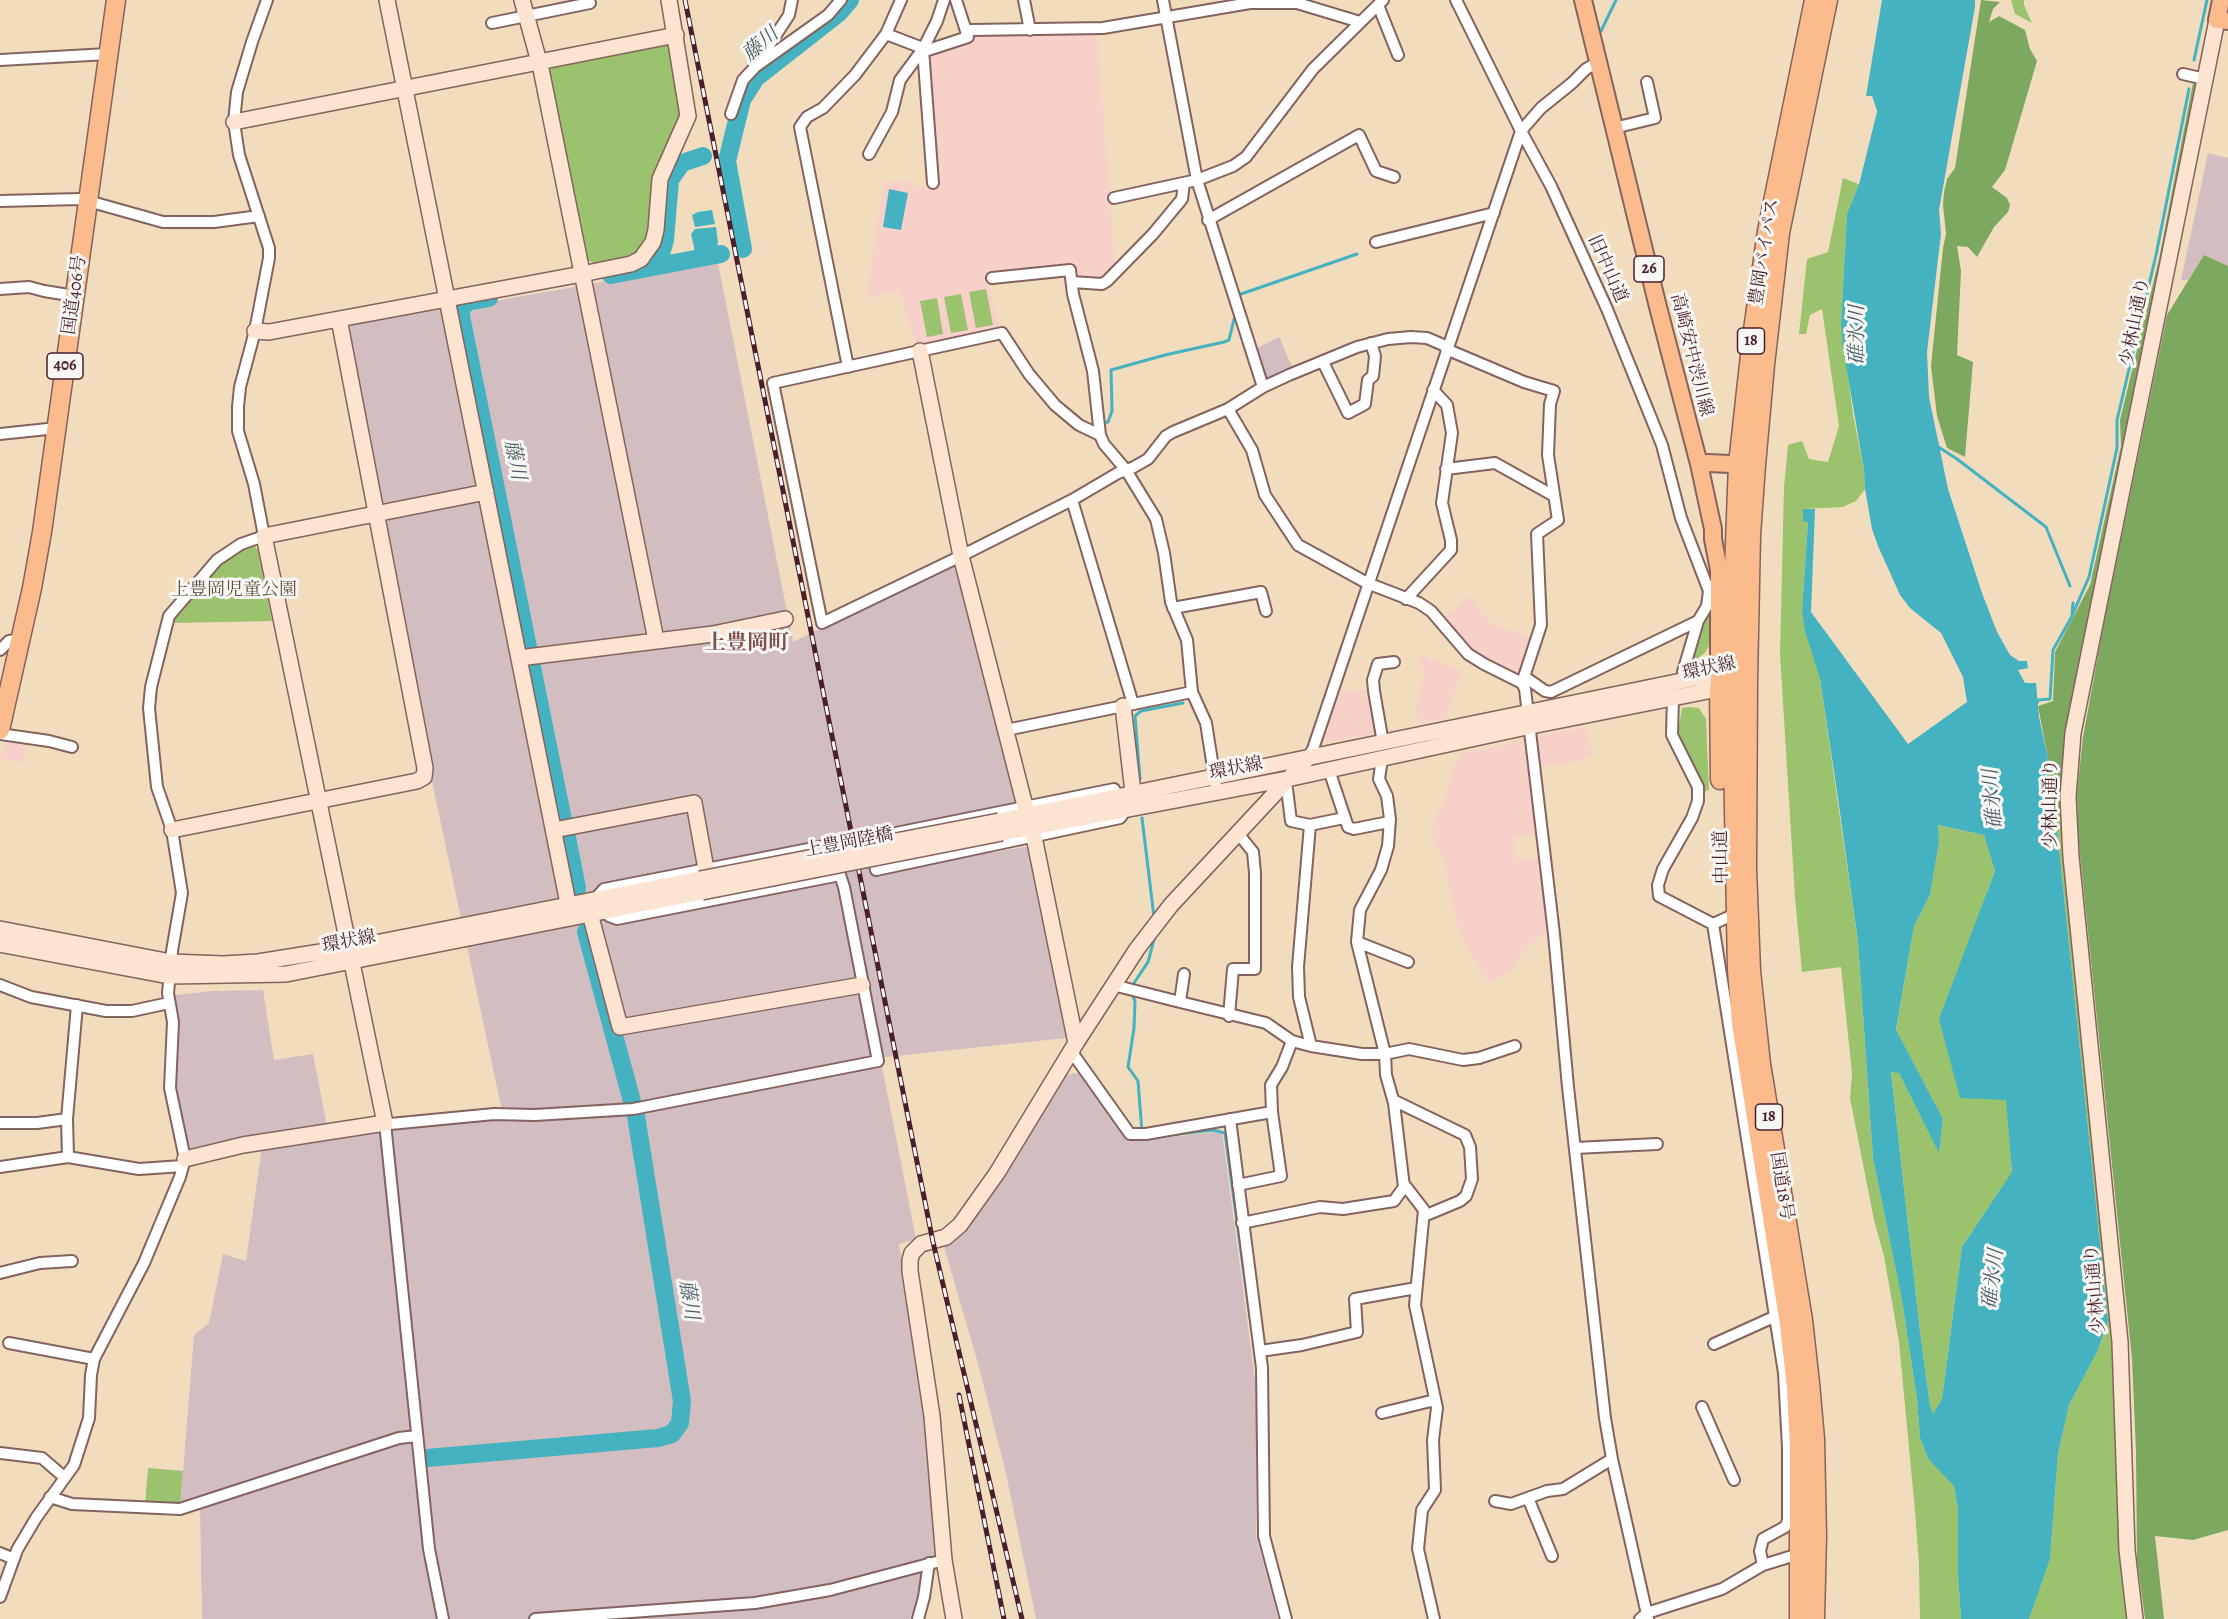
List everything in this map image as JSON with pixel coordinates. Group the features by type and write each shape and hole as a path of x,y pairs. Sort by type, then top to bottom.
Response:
{"highway":[{"name":"国道406号","path":"0,732 34,577 57,428 116,0"},
{"name":"豊岡バイパス","path":"1730,681 1751,535 1747,465 1749,358 1767,231 1814,0"},
{"name":"豊岡バイパス","path":"1747,465 1765,364 1780,233 1828,0"},
{"name":"中山道","path":"1724,920 1730,681"},
{"name":"国道18号","path":"1730,681 1747,868 1751,971 1761,1064 1804,1331 1815,1438 1817,1550 1815,1619"},
{"name":"国道18号","path":"1724,920 1791,1334 1799,1447 1799,1619"}],"main road":[{"name":"高崎安中渋川線","path":"1583,0 1713,528 1730,681"},
{"name":"少林山通り","path":"2221,0 2223,20"},
{"path":"1699,464 1708,462 1747,465"}],"street":[{"path":"267,0 237,92 234,122 239,154 269,248 255,331 240,387 238,431 254,484 385,1123 429,1549 443,1619"},
{"path":"387,0 570,911"},
{"path":"255,331 269,332 582,274 631,264 641,259 653,242 656,230 660,179 688,116 669,0"},
{"path":"731,114 743,80 755,67 789,15 792,0"},
{"path":"755,67 828,15 841,0"},
{"path":"848,367 800,128 807,117 823,108 855,75 886,34 901,0"},
{"path":"869,154 892,112 900,80 924,49 944,0"},
{"path":"886,34 928,50 968,36 956,0"},
{"path":"1024,0 1030,30"},
{"path":"1163,0 1197,180 1263,387"},
{"name":"旧中山道","path":"1456,0 1551,186 1607,309 1662,445 1681,518 1693,544 1709,591 1707,606 1698,621 1683,672 1684,681"},
{"path":"966,32 971,30 1103,28 1250,3 1297,2 1360,22"},
{"path":"492,23 524,8 590,3"},
{"path":"1114,198 1197,180 1233,166 1246,157 1313,69 1381,3 1398,56"},
{"path":"524,8 539,61 656,640"},
{"name":"少林山通り","path":"2135,1619 2127,1550 2120,1342 2071,857 2068,797 2073,733 2205,79 2223,20"},
{"path":"234,122 676,35"},
{"path":"924,49 933,183"},
{"path":"0,60 108,54"},
{"path":"954,1619 936,1561 932,1416 910,1260 916,1247 946,1238 960,1225 998,1173 1073,1047 1137,949 1171,905 1307,759 1313,749 1521,131 1541,108 1572,84 1586,69 1598,62"},
{"path":"2183,74 2205,79"},
{"path":"1614,128 1655,118 1647,82"},
{"path":"1208,219 1359,135 1376,171 1394,177"},
{"path":"1072,282 1102,284 1107,281 1154,234 1182,199 1184,183"},
{"path":"0,201 81,199 163,222 214,222 260,216"},
{"path":"1376,242 1494,213"},
{"path":"992,278 1070,270 1093,371 1100,435 1104,444 1126,470 1156,519 1173,608 1187,640 1192,692 1206,723 1217,792"},
{"path":"0,289 30,287 75,296"},
{"path":"172,830 417,781 424,777 425,768 339,319"},
{"path":"1100,435 1079,425 1055,405 1029,374 1002,333 773,383 822,624 1072,500 1149,459 1166,436 1173,432 1228,410 1263,387 1371,343 1388,339 1426,338 1524,382 1554,391 1550,404 1548,455 1558,520 1537,534 1542,625 1524,680 1554,934 1600,1382 1612,1459 1645,1617 1722,1590 1763,1565 1817,1550"},
{"path":"1323,362 1348,413 1365,404 1368,380 1373,376 1375,356 1371,343"},
{"path":"920,351 961,556 1025,806"},
{"path":"1406,599 1451,550 1451,540 1442,503 1452,434 1447,405 1433,390"},
{"path":"1228,410 1252,450 1265,495 1295,542 1367,583 1431,611 1468,654 1484,664 1551,692 1698,621"},
{"path":"0,434 57,428"},
{"path":"1446,469 1495,463 1554,496"},
{"path":"1,1590 27,1534 63,1477 74,1465 82,1446 89,1418 94,1359 144,1263 180,1177 183,1162 170,1088 173,1023 170,1003 170,969 182,893 172,830 157,787 148,708 169,616 217,560 241,544 264,536 486,492"},
{"path":"1072,500 1128,705 1127,801 1120,818 876,870 871,838 1114,789 1127,801"},
{"path":"1693,544 1713,539"},
{"path":"1173,608 1261,592 1266,611"},
{"path":"519,658 713,634 785,619"},
{"path":"0,651 9,641 21,639"},
{"path":"1394,662 1378,664 1373,680 1382,751 1379,780 1387,796 1388,846 1381,870 1360,910 1356,942 1385,1054 1386,1076 1393,1100 1404,1184 1424,1210 1425,1216 1415,1305 1437,1408 1433,1440 1435,1490 1422,1510 1418,1549 1419,1562 1434,1619"},
{"name":"環状線","path":"1001,827 1127,801 1215,776 1307,759 1382,751 1530,719 1684,681 1730,681"},
{"name":"環状線","path":"1530,719 1673,697 1730,681"},
{"path":"1006,729 1192,692"},
{"path":"1673,697 1672,735 1698,788 1698,801 1692,818 1663,869 1658,885 1659,896 1724,920 1736,1078 1784,1373 1788,1448 1788,1521 1785,1527 1763,1539 1760,1551 1763,1565"},
{"path":"0,732 72,747"},
{"name":"環状線","path":"1127,801 1283,783 1382,751"},
{"path":"1329,770 1348,827 1354,829 1389,822"},
{"path":"1283,783 1287,789 1291,821 1310,825 1344,818"},
{"path":"554,830 694,803 703,885"},
{"path":"1310,825 1298,967 1299,997 1311,1046"},
{"name":"上豊岡陸橋","path":"703,885 1001,827"},
{"path":"1229,1016 1233,969 1255,969 1256,873 1253,852 1238,832"},
{"path":"1034,837 1073,1047 1130,1134 1146,1134 1272,1112"},
{"path":"0,1167 68,1157 139,1169 183,1162 243,1144 385,1123 494,1114 535,1115 633,1109 878,1061 834,844 703,885"},
{"path":"840,875 703,885 604,889 594,906 620,1027 862,985"},
{"name":"環状線","path":"0,944 170,969 286,974 351,954 703,885"},
{"name":"環状線","path":"0,929 170,969"},
{"path":"1356,942 1408,962"},
{"path":"1180,1002 1184,974"},
{"path":"0,985 31,997 106,1011 132,1011 170,1003"},
{"path":"1113,985 1229,1016 1266,1023 1292,1041 1362,1054 1385,1054 1409,1049 1462,1060 1479,1058 1515,1046"},
{"path":"68,1157 67,1119 77,1005"},
{"path":"1238,1185 1281,1176 1272,1112 1271,1085 1292,1041"},
{"path":"1393,1100 1465,1135 1470,1147 1472,1179 1466,1196 1460,1201 1425,1216"},
{"path":"0,1123 37,1124 67,1119"},
{"path":"1230,1119 1260,1351 1264,1419 1264,1536 1286,1619"},
{"path":"1575,1148 1656,1144"},
{"path":"1242,1223 1320,1206 1343,1209 1394,1201 1404,1184"},
{"path":"0,1273 40,1263 72,1261"},
{"path":"1260,1351 1357,1332 1355,1299 1416,1288"},
{"path":"1714,1344 1776,1316"},
{"path":"9,1343 94,1359"},
{"path":"1382,1413 1436,1400"},
{"path":"1702,1407 1734,1480"},
{"path":"50,1497 72,1504 180,1509 399,1438 417,1436"},
{"path":"0,1453 42,1458 63,1477"},
{"path":"1495,1501 1511,1504 1546,1491 1563,1489 1612,1459"},
{"path":"1528,1498 1552,1556"},
{"path":"0,1552 14,1559"},
{"path":"535,1619 593,1617 755,1603 830,1590 936,1561"},
{"path":"918,1619 936,1561"}],"shaded area":[{"path":"1097,33 1115,265 1104,277 1092,279 1077,278 1075,266 987,276 999,329 917,347 899,290 866,298 884,182 912,181 917,188 936,185 927,59 932,52 975,34"},
{"path":"2208,153 2228,158 2228,266 2204,255 2188,280 2181,280"},
{"path":"717,258 793,642 958,560 1019,804 866,833 872,873 1030,846 1066,1038 876,1058 627,1104 502,1111 431,777 344,328 348,322 467,306"},
{"path":"1279,337 1293,369 1267,379 1263,377 1255,349"},
{"path":"1468,596 1493,624 1536,639 1519,679 1470,652 1443,619"},
{"path":"1420,655 1462,670 1445,719 1419,723 1416,708 1424,677"},
{"path":"1370,690 1377,733 1318,743 1334,692"},
{"path":"1586,727 1592,755 1579,761 1540,767 1537,737"},
{"path":"6,738 27,743 22,763 1,758"},
{"path":"1529,739 1540,834 1513,837 1516,861 1542,857 1550,932 1535,940 1524,951 1511,971 1488,983 1458,928 1442,854 1435,845 1433,832 1436,813 1442,806 1455,763 1461,754"},
{"path":"263,990 274,1060 313,1054 327,1126 193,1150 188,1147 173,1084 177,1020 176,1004 173,1001 175,995 213,991"},
{"path":"882,1066 916,1239 899,1244 925,1402 936,1557 913,1619 202,1619 200,1503 180,1509 194,1335 209,1323 223,1254 246,1261 262,1146 493,1117 629,1114"},
{"path":"1082,1072 1125,1134 1141,1141 1222,1131 1256,1387 1256,1535 1278,1619 1036,1619 1005,1469 977,1360 944,1247 957,1237 1061,1076"}],"green space":[{"path":"1981,0 2000,2 1993,9 1989,22 1999,16 2025,30 2030,49 2037,61 2005,170 1992,187 2007,198 2010,205 2008,212 1994,227 1977,257 1968,247 1957,246 1961,271 1957,355 1973,362 1965,457 1947,448 1937,416 1931,366 1946,234 1944,192 1947,179 1955,168"},
{"path":"2011,0 2024,0 2032,23 2015,14"},
{"path":"664,44 672,48 681,114 653,178 647,240 637,254 630,257 593,263 585,258 549,73 553,65"},
{"path":"2193,83 2197,86 2066,737 2060,809 2055,809 2045,797 2048,758 2038,706 2053,701 2055,652 2090,585 2121,446 2120,420 2159,259"},
{"path":"1843,178 1859,184 1847,214 1841,324 1865,489 1856,501 1843,507 1803,509 1808,522 1802,611 1820,679 1858,942 1873,1158 1902,1300 1917,1399 1920,1438 1929,1460 1954,1485 1958,1509 1961,1619 1920,1619 1915,1511 1899,1342 1884,1256 1874,1220 1850,1098 1852,1074 1841,967 1802,972 1795,897 1780,654 1784,487 1788,445 1802,441 1809,459 1828,462 1839,426 1822,309 1810,315 1806,334 1799,334 1807,259 1828,252"},
{"path":"2204,255 2228,266 2228,1530 2193,1540 2155,1536 2164,1619 2145,1619 2137,1559 2132,1359 2078,835 2077,793 2083,737 2103,628 2167,315"},
{"path":"986,289 993,325 976,328 969,292"},
{"path":"961,294 968,330 951,333 944,297"},
{"path":"937,298 943,334 927,337 920,301"},
{"name":"上豊岡児童公園","path":"254,546 258,550 272,621 173,623 203,580 218,565 241,548"},
{"path":"1712,606 1709,646 1704,654 1689,664 1700,626"},
{"path":"1682,708 1699,708 1706,719 1709,790 1704,792 1678,732"},
{"path":"2055,809 2060,809 2112,1321 2120,1550 2128,1619 2029,1619 2050,1558 2058,1454 2069,1405 2097,1352 2108,1321"},
{"path":"1937,825 1984,835 1995,870 1982,906 2007,1105 2012,1173 1962,1247 1942,1399 1933,1415 1920,1332 1891,1071 1899,1073 1939,1152 1943,1119 1896,1031 1914,926 1930,895 1939,842"},
{"path":"148,1468 183,1471 180,1506 145,1506"}],"water":[{"name":"碓氷川","path":"1882,0 1975,0 1939,210 1941,234 1927,352 1929,397 1948,489 1982,593 1997,632 2010,655 2019,661 2027,661 2028,668 2018,670 2025,683 2036,683 2039,717 2048,758 2045,797 2055,809 2108,1321 2097,1352 2069,1405 2058,1454 2050,1559 2029,1619 1961,1619 1958,1509 1954,1486 1929,1460 1920,1438 1917,1399 1902,1300 1873,1158 1858,942 1838,798 1820,679 1805,631 1802,611 1808,522 1803,521 1803,509 1815,509 1811,612 1908,744 1967,702 1963,677 1941,633 1910,608 1900,595 1872,529 1865,489 1841,324 1847,214 1859,184 1877,111 1872,97 1866,96","holes":["1938,825 1984,835 1995,871 1939,1019 1960,1098 2006,1100 2012,1172 1962,1247 1942,1399 1933,1414 1920,1332 1891,1072 1899,1073 1939,1153 1943,1119 1896,1030 1914,926 1930,895 1939,842"]},
{"path":"889,189 908,193 901,230 883,227"},
{"path":"712,210 715,224 695,227 692,215"},
{"path":"716,227 718,243 715,253 696,256 691,234 695,229"}],"pier":[{"path":"1863,96 1872,96 1877,111 1859,184 1856,183 1874,111 1870,99 1865,99"}],"waterway":[{"name":"藤川","path":"743,249 727,161 742,100 756,78 839,13 850,0"},
{"path":"1601,31 1616,0"},
{"path":"2194,60 2207,0"},
{"path":"2037,703 2038,700 2050,699 2053,650 2071,618 2089,577 2117,448 2117,420 2156,255 2189,89"},
{"name":"藤川","path":"658,266 665,240 670,180 682,163 703,156"},
{"name":"藤川","path":"611,275 721,254"},
{"path":"1241,294 1357,254"},
{"name":"藤川","path":"489,298 467,302 460,311 563,820"},
{"path":"1103,423 1108,422 1112,411 1111,370 1229,340 1234,319"},
{"path":"1937,446 2046,527 2070,586"},
{"path":"2072,614 2073,603"},
{"path":"1140,779 1135,716 1141,711 1183,703"},
{"path":"1142,818 1154,917"},
{"name":"藤川","path":"567,837 577,888"},
{"name":"藤川","path":"427,1458 658,1438 672,1434 680,1423 682,1401 636,1116 586,932"},
{"path":"1132,986 1148,962 1155,936"},
{"path":"1132,993 1135,1002 1134,1028 1128,1067 1138,1081 1142,1132"},
{"path":"1170,1135 1213,1130 1225,1133 1250,1318"},
{"path":"1259,1516 1259,1539"}],"railway":[{"path":"685,0 933,1242 1022,1619"},
{"path":"959,1395 1004,1619"}],"district":[{"name":"上豊岡町","path":"747,644"}]}
